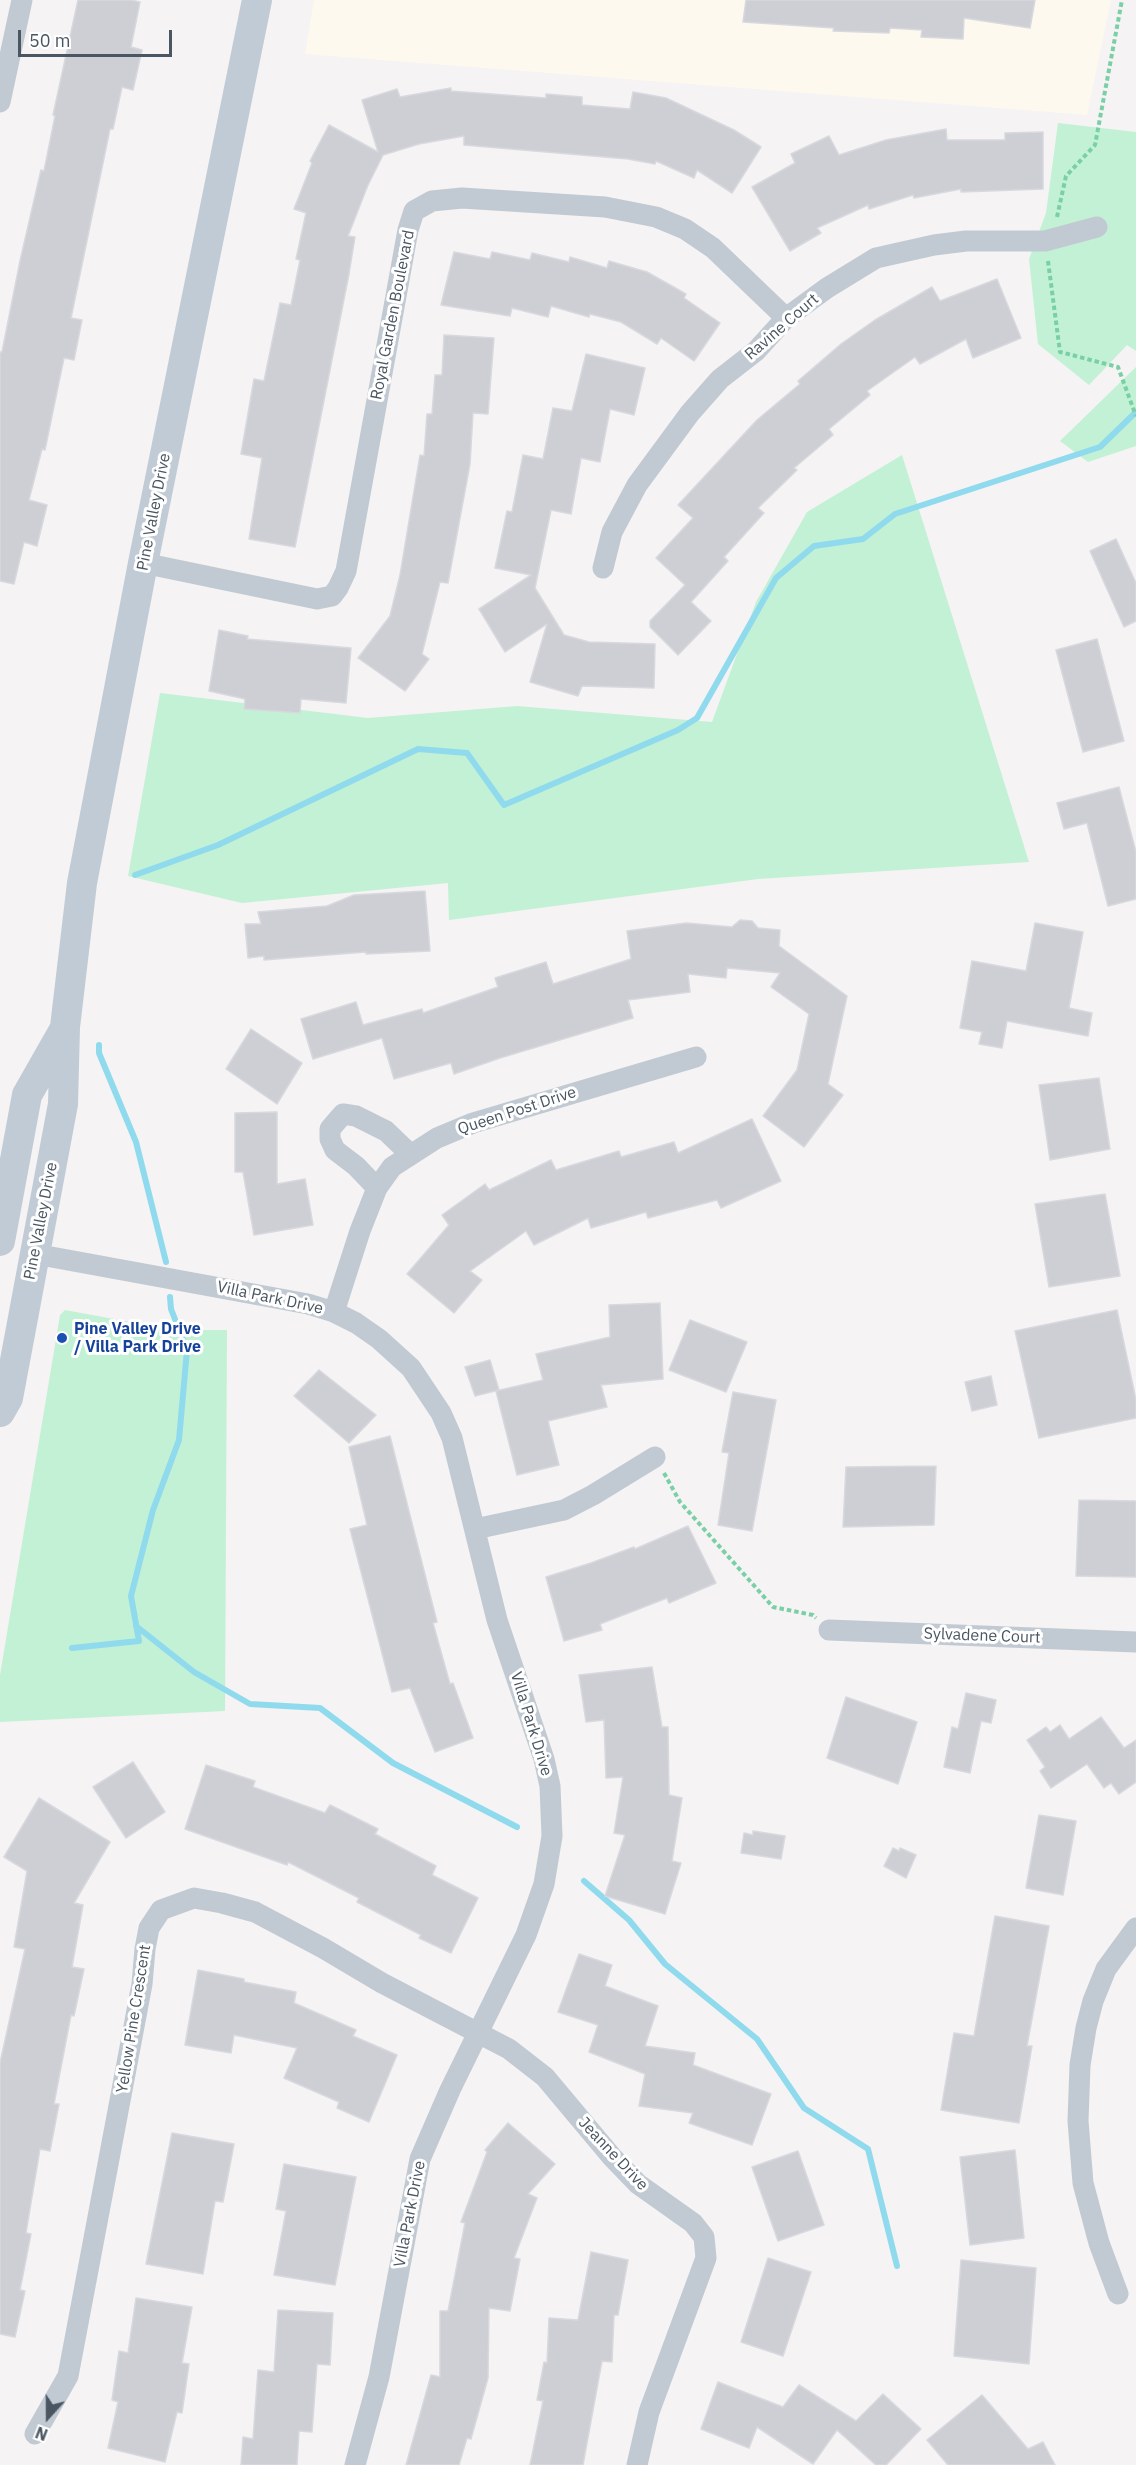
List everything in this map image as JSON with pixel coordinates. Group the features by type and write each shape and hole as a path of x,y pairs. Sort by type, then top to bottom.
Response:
{"main road":[{"name":"Pine Valley Drive","path":"0,1412 8,1398 63,1104 65,1027 82,883 143,563 257,0"},
{"name":"Pine Valley Drive","path":"0,1241 27,1095 65,1027"}],"street":[{"path":"0,102 22,0"},
{"name":"Royal Garden Boulevard","path":"143,563 317,599 332,596 346,571 408,230 414,211 432,201 462,198 605,207 656,217 685,229 713,248 786,318"},
{"name":"Ravine Court","path":"603,568 612,532 637,485 690,413 720,379 756,351 786,318 827,288 876,258 934,245 966,241 1045,241 1097,227"},
{"name":"Queen Post Drive","path":"334,1312 360,1231 377,1188 392,1167 410,1154 437,1138 473,1123 696,1057"},
{"path":"377,1188 356,1166 335,1150 330,1138 330,1129 343,1114 363,1119 386,1131 410,1154"},
{"name":"Villa Park Drive","path":"35,1254 161,1279 308,1304 334,1312 356,1323 379,1339 411,1368 427,1389 452,1438 497,1620 544,1759 550,1786 552,1836 550,1858 538,1903 526,1935 478,2032 420,2159 379,2377 356,2465"},
{"path":"475,1529 564,1510 655,1457"},
{"name":"Sylvadene Court","path":"829,1630 1136,1642"},
{"name":"Yellow Pine Crescent","path":"34,2434 68,2376 140,1995 149,1928 160,1910 194,1898 255,1912 382,1983 478,2032"},
{"path":"1118,2294 1099,2243 1083,2183 1078,2121 1080,2065 1086,2028 1106,1969 1136,1928"},
{"name":"Jeanne Drive","path":"478,2032 509,2049 545,2077 612,2157 638,2184 664,2205 693,2223 704,2237 706,2258 649,2412 637,2465"}],"path":[{"path":"1122,0 1095,145 1066,176 1056,218 1045,241 1060,352 1118,367 1136,416"},
{"path":"655,1457 680,1502 773,1607 813,1615 829,1630"}],"shaded area":[{"path":"314,0 1111,0 1087,115 305,54"}],"green space":[{"path":"1058,123 1136,132 1136,351 1127,345 1089,385 1038,344 1029,259 1046,213"},
{"path":"1136,367 1136,446 1088,462 1060,441"},
{"path":"902,455 1029,862 758,879 449,920 448,883 242,903 128,876 160,693 368,718 517,706 712,722 756,602 807,512"},
{"path":"65,1310 174,1330 227,1330 225,1711 0,1722 0,1675 60,1315"}],"building":[{"path":"78,0 140,2 131,47 142,50 133,90 122,87 113,129 110,129 71,318 82,320 74,360 64,358 45,450 42,449 29,500 47,505 37,546 24,542 14,584 0,581 0,352 2,352 41,170 44,171 55,116 53,115"},
{"path":"746,0 1035,0 1030,28 964,18 963,39 921,37 922,30 890,28 889,33 833,31 834,28 743,22"},
{"path":"451,88 451,91 546,98 546,94 582,97 582,105 630,109 633,92 666,98 734,130 761,147 732,193 697,170 694,178 656,161 655,164 628,159 464,145 464,136 419,144 383,155 368,185 348,236 355,237 349,274 295,547 249,539 262,458 241,454 254,379 264,381 280,303 291,305 300,260 296,259 306,213 294,209 312,163 310,161 329,125 378,152 362,100 397,89 400,97"},
{"path":"946,129 947,140 1005,140 1005,133 1043,132 1043,189 961,192 961,189 914,198 913,195 869,209 868,205 817,228 821,233 790,251 752,187 795,163 791,154 829,136 839,155 886,140"},
{"path":"454,252 490,259 492,252 530,260 532,253 569,262 570,257 607,268 609,261 647,272 686,294 684,298 720,323 694,361 661,338 657,344 621,322 590,314 589,317 551,306 548,317 512,308 510,316 441,305"},
{"path":"997,279 1021,338 973,358 966,339 920,364 915,357 867,391 870,395 829,429 833,435 794,468 797,470 758,508 764,513 724,557 728,561 691,602 711,621 678,655 650,627 650,621 685,585 656,558 693,518 678,505 757,420 800,384 798,381 841,344 875,320 932,287 940,301"},
{"path":"444,335 494,338 488,414 473,413 470,464 448,583 440,582 422,654 429,659 405,691 358,658 390,616 400,575 420,455 424,456 427,414 432,414 435,375 442,375"},
{"path":"586,354 645,368 634,415 610,409 600,462 581,458 571,514 551,510 535,588 564,635 589,642 655,644 654,688 582,686 578,696 530,682 547,624 505,652 479,609 531,575 495,568 507,511 512,512 523,455 543,459 553,408 572,411"},
{"path":"1116,539 1136,583 1136,621 1124,627 1090,551"},
{"path":"219,630 248,636 247,639 351,648 346,703 301,699 300,713 244,709 245,699 209,691"},
{"path":"1097,639 1124,741 1083,752 1056,650"},
{"path":"1119,787 1136,852 1136,899 1108,906 1087,823 1064,829 1057,803"},
{"path":"425,891 430,951 366,954 366,952 264,960 264,956 248,958 245,924 261,924 258,912 327,906 354,895"},
{"path":"740,920 752,921 758,928 780,930 779,946 847,996 828,1084 843,1095 804,1147 763,1116 797,1070 809,1014 771,987 780,973 727,968 726,978 688,974 690,992 628,1000 633,1018 454,1074 451,1063 394,1079 382,1038 313,1059 301,1019 356,1002 363,1025 422,1009 423,1013 498,987 495,978 546,962 553,984 631,959 627,931 686,923 732,927"},
{"path":"1035,923 1083,932 1069,1008 1092,1013 1088,1036 1007,1021 1002,1048 979,1044 982,1032 960,1028 972,961 1026,971"},
{"path":"251,1029 302,1063 277,1104 226,1069"},
{"path":"1099,1078 1110,1149 1050,1160 1039,1085"},
{"path":"277,1112 277,1184 305,1179 313,1225 254,1235 243,1172 235,1172 235,1113"},
{"path":"752,1119 781,1181 721,1208 717,1200 648,1218 646,1212 591,1228 588,1218 534,1245 526,1231 470,1271 482,1280 454,1313 407,1274 449,1225 442,1215 485,1184 489,1190 551,1160 556,1170 619,1151 621,1157 674,1142 678,1153"},
{"path":"1105,1194 1120,1276 1049,1287 1035,1204"},
{"path":"660,1303 663,1379 601,1385 607,1407 548,1421 559,1465 517,1475 496,1391 543,1380 536,1354 610,1337 609,1305"},
{"path":"1117,1310 1136,1400 1136,1418 1039,1438 1015,1331"},
{"path":"690,1320 747,1342 726,1392 669,1370"},
{"path":"490,1360 499,1390 475,1396 465,1367"},
{"path":"319,1370 376,1415 349,1443 294,1396"},
{"path":"991,1376 997,1405 972,1411 965,1382"},
{"path":"733,1392 776,1400 752,1531 718,1525 729,1453 722,1452"},
{"path":"390,1436 437,1622 433,1623 450,1684 453,1683 473,1738 435,1752 410,1688 392,1692 350,1529 367,1525 349,1447"},
{"path":"936,1466 934,1525 843,1527 846,1467"},
{"path":"1079,1500 1136,1501 1136,1577 1076,1576"},
{"path":"688,1526 716,1583 669,1603 667,1598 600,1624 602,1630 564,1641 546,1577 634,1547 635,1549"},
{"path":"652,1667 662,1727 668,1727 669,1795 682,1798 672,1861 681,1863 665,1914 605,1896 625,1835 614,1833 623,1777 606,1778 604,1720 586,1722 579,1675"},
{"path":"966,1693 996,1700 991,1723 981,1721 970,1773 944,1767 952,1727 958,1729"},
{"path":"846,1697 917,1722 898,1784 827,1758"},
{"path":"1101,1717 1124,1748 1136,1740 1136,1782 1119,1794 1111,1783 1104,1788 1087,1764 1051,1788 1040,1771 1045,1767 1027,1740 1046,1727 1050,1732 1060,1725 1069,1739"},
{"path":"133,1762 165,1812 126,1838 93,1787"},
{"path":"206,1765 255,1781 253,1787 325,1813 330,1805 378,1829 375,1834 436,1866 432,1875 478,1898 451,1953 419,1938 421,1935 357,1902 359,1898 288,1862 287,1865 185,1829"},
{"path":"39,1798 110,1842 74,1903 83,1905 72,1967 84,1969 74,2016 71,2015 54,2104 59,2104 50,2151 40,2149 26,2233 31,2234 20,2290 25,2291 15,2337 0,2334 0,2063 25,1949 14,1947 27,1871 4,1857"},
{"path":"1039,1815 1076,1821 1063,1895 1026,1888"},
{"path":"753,1831 785,1836 781,1859 741,1853 744,1833 753,1835"},
{"path":"893,1848 899,1851 900,1848 916,1855 906,1878 884,1866"},
{"path":"995,1916 1049,1926 1027,2046 1032,2046 1019,2123 941,2110 954,2033 974,2036"},
{"path":"579,1954 612,1965 605,1986 658,2006 645,2046 695,2053 693,2065 771,2094 752,2145 689,2123 693,2113 639,2106 645,2074 589,2052 598,2025 558,2012"},
{"path":"198,1970 296,1992 294,2003 356,2030 353,2036 397,2055 369,2122 337,2108 339,2102 284,2078 297,2048 234,2035 231,2053 185,2045"},
{"path":"508,2123 555,2164 528,2194 537,2198 514,2258 520,2259 510,2311 489,2308 488,2378 471,2439 467,2438 459,2465 406,2465 431,2375 440,2377 440,2311 448,2311 465,2223 461,2222 487,2152 485,2150"},
{"path":"172,2133 234,2144 223,2202 215,2201 203,2274 146,2264"},
{"path":"1015,2150 1024,2238 970,2245 960,2157"},
{"path":"798,2151 824,2225 778,2241 752,2167"},
{"path":"284,2164 356,2177 335,2285 274,2275 286,2211 276,2209"},
{"path":"591,2252 628,2260 618,2315 614,2315 612,2362 602,2361 583,2465 530,2465 543,2401 537,2400 544,2362 547,2363 549,2318 578,2320"},
{"path":"768,2258 811,2272 783,2356 741,2342"},
{"path":"961,2260 1036,2268 1029,2364 954,2356"},
{"path":"136,2298 192,2307 182,2363 189,2364 182,2413 177,2412 165,2462 108,2448 118,2402 112,2400 119,2351 128,2353"},
{"path":"278,2310 333,2313 330,2365 317,2364 312,2432 299,2431 297,2465 241,2465 243,2437 253,2439 258,2370 274,2372"},
{"path":"718,2382 783,2407 799,2385 856,2421 883,2394 921,2429 886,2465 876,2465 837,2430 813,2464 757,2427 749,2448 701,2429"},
{"path":"982,2395 1028,2449 1043,2442 1055,2465 948,2465 927,2440"}],"waterway":[{"path":"135,875 218,845 418,749 467,753 504,805 678,730 697,718 776,578 814,546 863,539 895,514 1100,447 1136,412"},
{"path":"99,1045 99,1053 136,1142 166,1262"},
{"path":"72,1648 139,1641 131,1596 153,1510 179,1440 187,1350 171,1309 170,1297"},
{"path":"136,1626 194,1672 250,1704 320,1708 393,1763 517,1827"},
{"path":"584,1881 629,1920 665,1964 757,2039 804,2108 868,2149 897,2266"}],"place":[{"name":"Pine Valley Drive / Villa Park Drive","path":"62,1338"}]}
